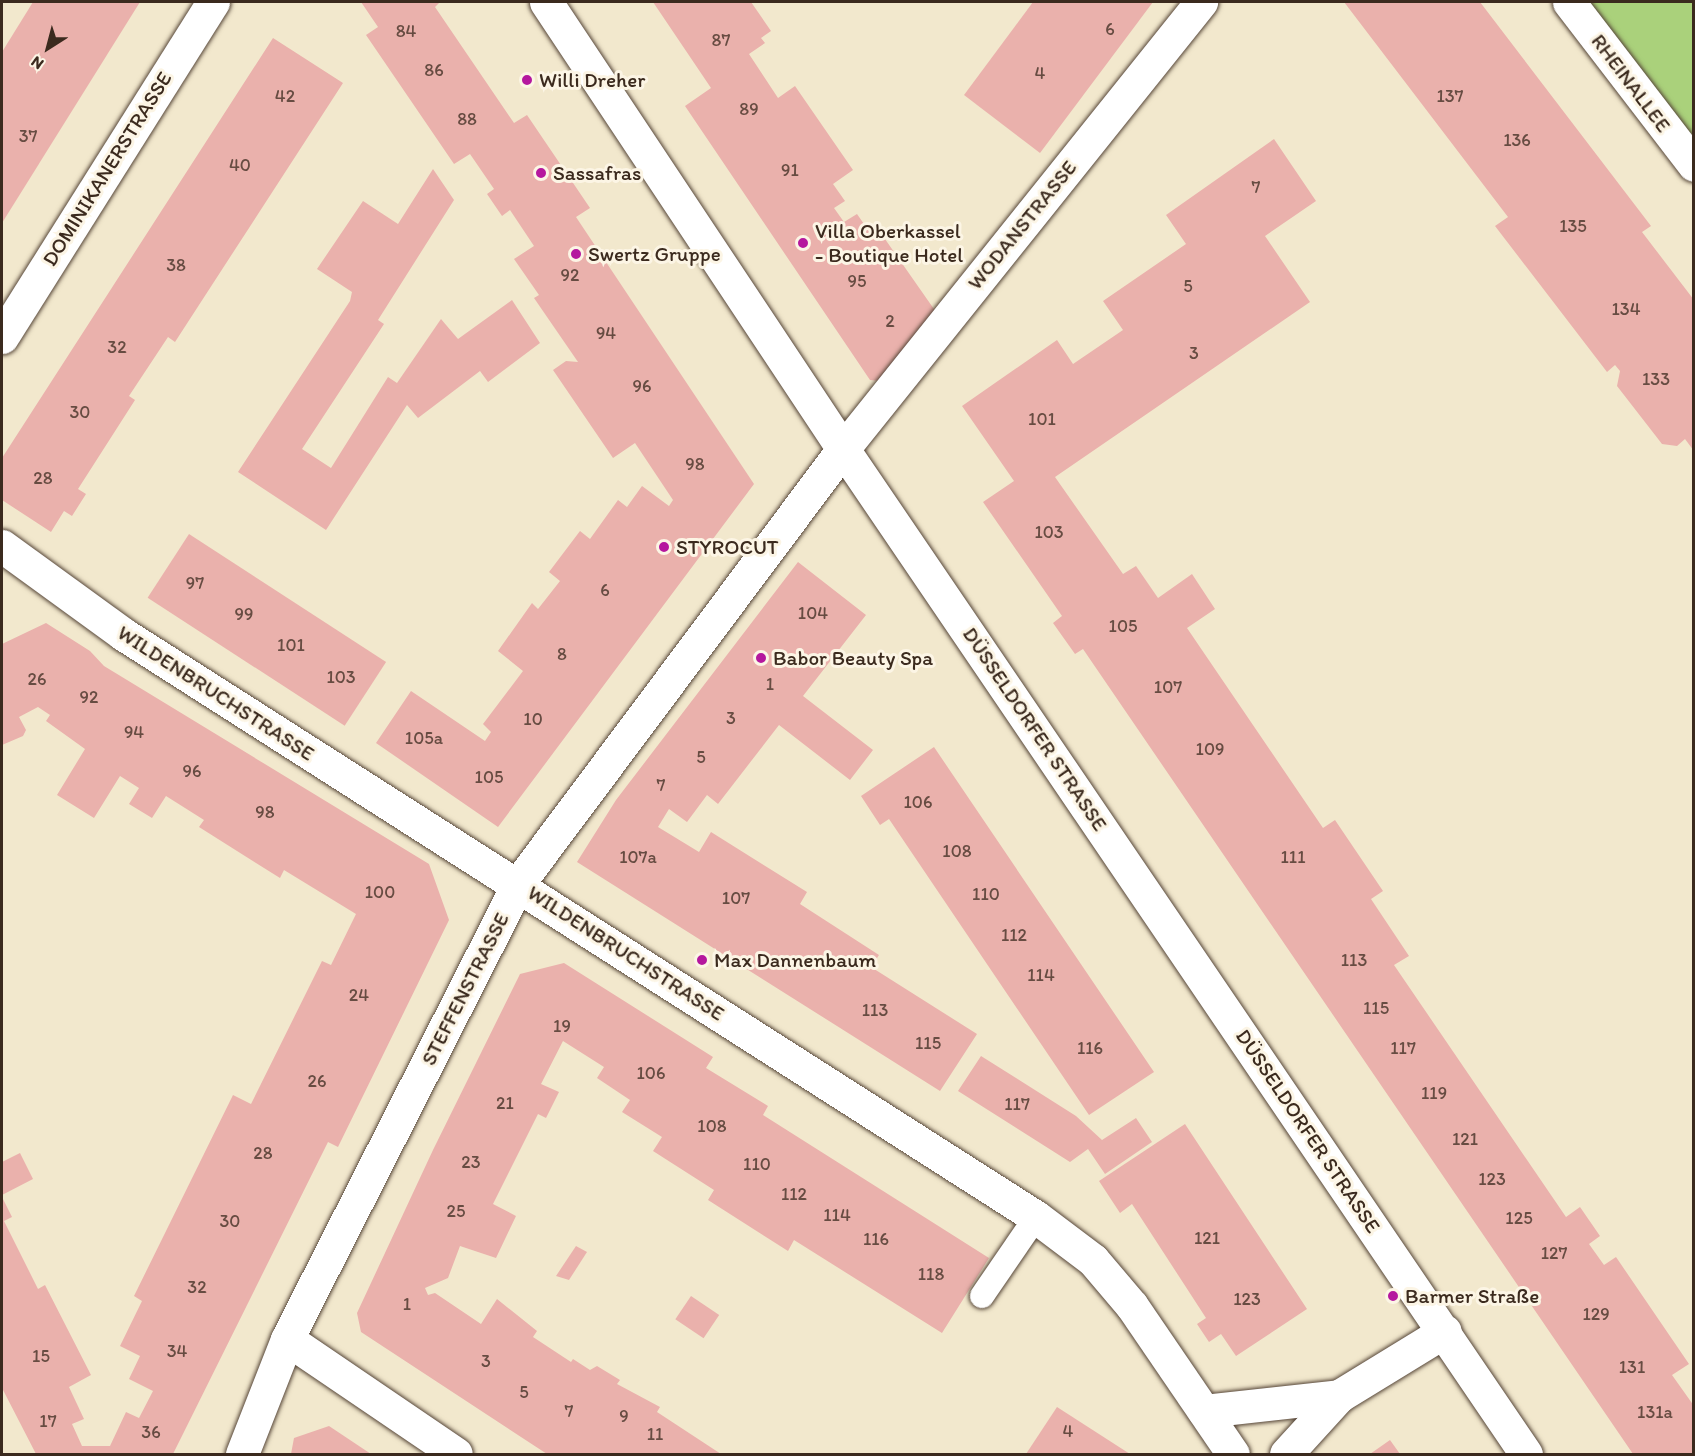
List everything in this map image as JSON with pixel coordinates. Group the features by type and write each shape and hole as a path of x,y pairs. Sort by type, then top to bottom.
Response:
{"street":[{"name":"DOMINIKANERSTRASSE","path":"2,337 213,2"},
{"name":"DÜSSELDORFER STRASSE","path":"546,2 843,449 1445,1331 1526,1455"},
{"name":"WODANSTRASSE","path":"843,449 1201,2"},
{"name":"RHEINALLEE","path":"1569,2 1694,165"},
{"name":"STEFFENSTRASSE","path":"243,1455 287,1339 518,884 843,449"},
{"name":"WILDENBRUCHSTRASSE","path":"2,546 123,634 518,884 1036,1217 1093,1260 1132,1306 1233,1455"},
{"path":"1286,1455 1339,1396 1445,1331"},
{"path":"287,1339 456,1455"},
{"path":"1204,1411 1339,1396"}],"lane":[{"path":"982,1296 1036,1217"}],"green space":[{"path":"1585,2 1693,2 1693,143"}],"building":[{"path":"33,2 140,2 2,223 2,52"},
{"path":"361,2 440,2 435,7 514,123 527,115 590,208 576,217 754,484 498,827 376,743 411,691 485,741 491,732 483,724 523,671 498,651 532,603 538,609 560,581 549,572 580,531 590,539 618,500 627,507 642,486 669,506 673,500 635,443 613,458 553,370 566,361 578,362 534,298 539,295 514,259 534,246 510,210 502,216 487,194 494,189 470,154 454,164 366,35 378,27"},
{"path":"653,2 751,2 771,31 761,38 765,43 749,54 778,98 795,86 853,170 833,184 845,201 834,208 844,222 857,214 871,234 878,229 936,312 880,381 870,380 685,106 711,88"},
{"path":"1033,2 1153,2 1040,153 964,95"},
{"path":"1344,2 1480,2 1651,226 1642,232 1694,300 1694,451 1685,439 1677,446 1662,444 1617,386 1620,371 1615,365 1607,372 1495,226 1508,217"},
{"path":"273,38 343,83 175,342 168,337 129,396 135,400 78,489 86,494 72,516 64,511 51,532 2,500 2,458"},
{"path":"1274,139 1316,201 1265,236 1310,302 1055,477 1123,574 1136,566 1158,598 1192,574 1215,609 1187,628 1323,828 1335,820 1383,891 1371,899 1409,956 1394,965 1566,1217 1580,1207 1600,1236 1589,1244 1604,1265 1616,1257 1689,1364 1672,1375 1694,1406 1694,1454 1633,1454 1083,649 1075,654 1053,623 1062,616 983,502 1014,481 962,406 1057,340 1073,364 1123,330 1103,301 1186,244 1166,215"},
{"path":"433,169 454,200 378,320 384,324 302,449 331,468 388,377 397,383 441,319 458,339 512,300 540,343 488,382 480,371 418,418 407,405 326,530 238,472 350,301 352,292 317,269 363,201 398,224"},
{"path":"189,534 386,662 345,726 148,598"},
{"path":"798,562 866,615 803,696 873,750 850,780 779,725 718,804 707,795 687,822 669,809 658,827 699,852 711,832 807,892 800,904 879,955 871,967 977,1034 940,1091 577,862 616,800"},
{"path":"46,623 90,651 104,666 429,864 449,920 338,1147 328,1142 173,1454 36,1454 2,1388 2,1197 12,1217 4,1221 38,1289 45,1285 91,1375 69,1387 84,1419 72,1424 82,1446 110,1446 126,1412 139,1418 153,1391 129,1379 140,1356 120,1346 142,1301 134,1296 233,1095 251,1104 322,961 331,965 356,914 284,870 280,878 199,827 204,820 166,796 152,818 129,804 139,788 120,776 94,818 57,795 85,749 46,721 50,715 38,707 19,717 26,730 23,736 2,745 2,644"},
{"path":"934,747 1154,1072 1089,1115 889,819 880,825 861,796"},
{"path":"564,963 713,1057 706,1068 768,1106 763,1115 989,1258 942,1333 794,1240 788,1251 708,1200 714,1190 653,1151 662,1137 622,1112 630,1100 597,1078 604,1067 563,1041 541,1084 559,1092 546,1118 538,1114 493,1204 516,1216 496,1258 460,1246 448,1278 425,1288 428,1295 435,1293 481,1324 497,1299 537,1331 533,1337 571,1362 573,1359 590,1370 597,1366 620,1380 617,1384 660,1407 657,1412 721,1454 547,1454 361,1332 357,1313 433,1150 520,974"},
{"path":"981,1056 1076,1116 1102,1140 1136,1118 1152,1142 1105,1174 1088,1149 1070,1162 958,1091"},
{"path":"1185,1124 1307,1309 1236,1356 1221,1334 1209,1342 1197,1324 1206,1318 1132,1204 1120,1213 1099,1181"},
{"path":"20,1153 33,1179 2,1195 2,1162"},
{"path":"576,1246 587,1252 569,1280 556,1276"},
{"path":"691,1296 719,1315 704,1338 675,1319"},
{"path":"1057,1407 1130,1454 1026,1454"},
{"path":"329,1426 371,1454 291,1454 294,1438"},
{"path":"1390,1440 1400,1454 1370,1454"}],"place":[{"name":"Willi Dreher","path":"527,80"},
{"name":"Sassafras","path":"541,173"},
{"name":"Villa Oberkassel - Boutique Hotel","path":"803,243"},
{"name":"Swertz Gruppe","path":"576,254"},
{"name":"STYROCUT","path":"664,547"},
{"name":"Babor Beauty Spa","path":"761,658"},
{"name":"Max Dannenbaum","path":"702,960"},
{"name":"Barmer Straße","path":"1393,1296"}]}
